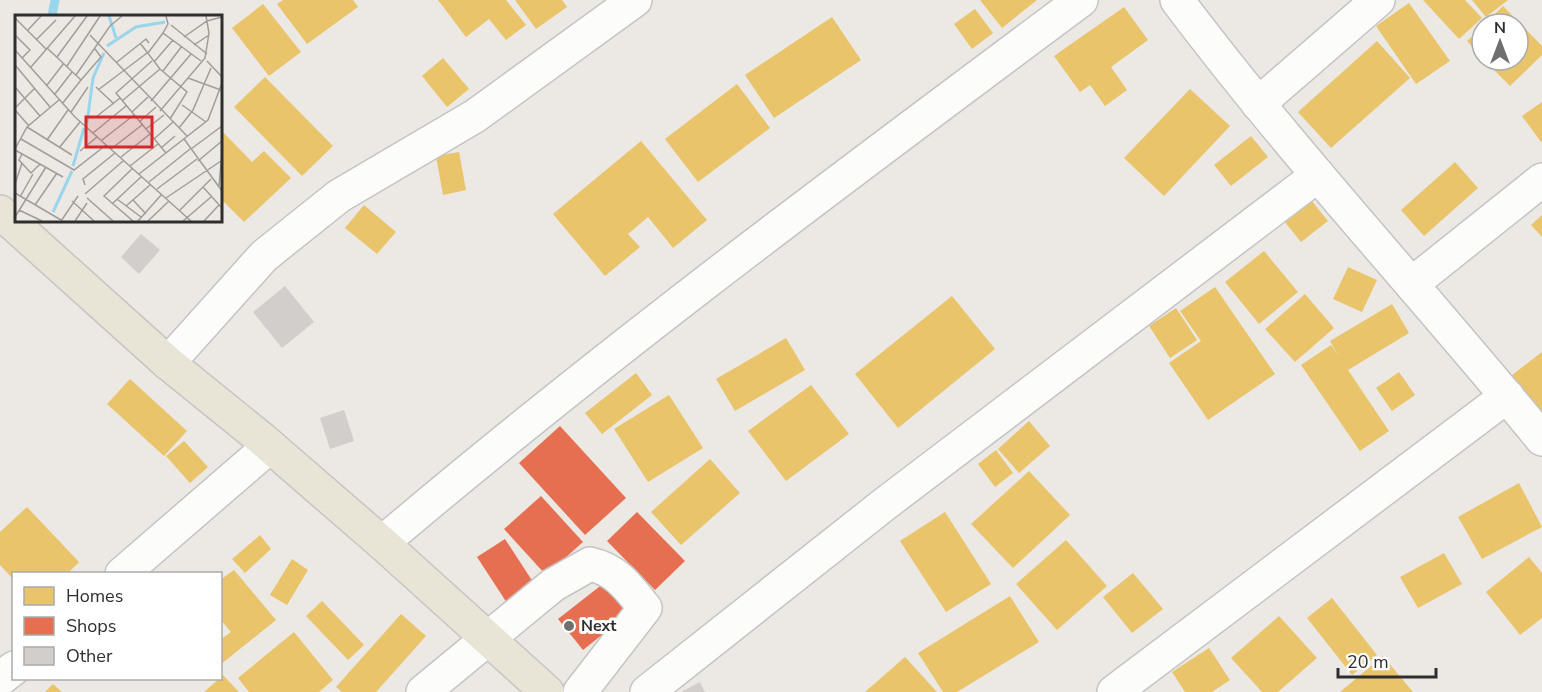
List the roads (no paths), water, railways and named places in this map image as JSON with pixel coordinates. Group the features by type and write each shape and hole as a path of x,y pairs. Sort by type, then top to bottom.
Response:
{"main road":[{"path":"0,212 168,363 270,446 382,543 547,692"}],"street":[{"path":"168,363 264,256 339,196 475,116 635,0"},
{"path":"382,543 506,438 754,244 1082,0"},
{"path":"1177,0 1258,104 1413,283 1542,439"},
{"path":"1258,104 1378,0"},
{"path":"647,692 886,503 1318,175"},
{"path":"1413,283 1542,180"},
{"path":"1114,692 1507,396"},
{"path":"123,572 270,446"},
{"path":"423,692 553,585 590,564 606,568 621,578 645,608 580,692"},
{"path":"0,679 12,670"}],"waterway":[{"path":"52,15 55,0"}],"place":[{"name":"Next","path":"569,626"}]}
